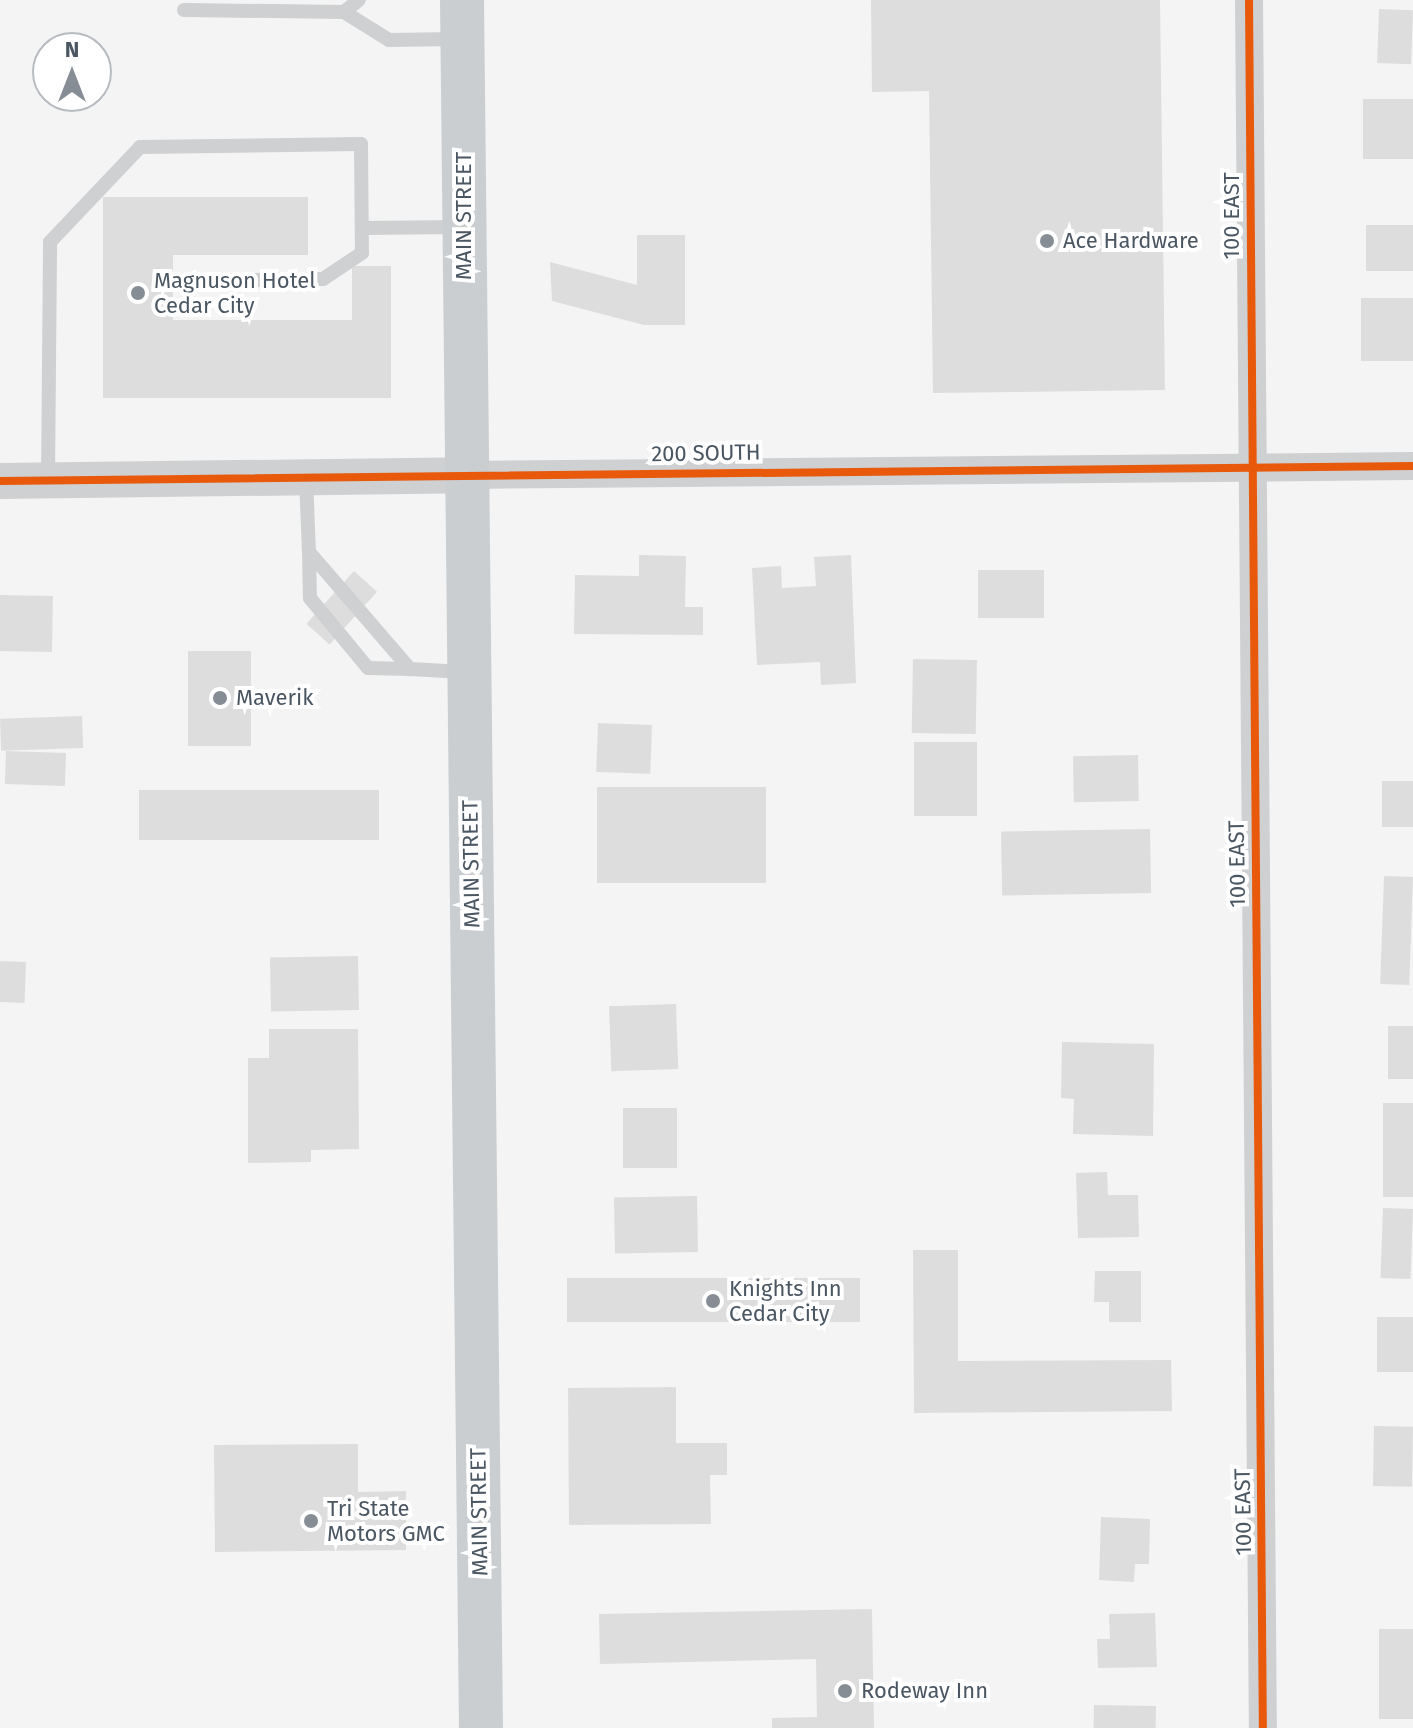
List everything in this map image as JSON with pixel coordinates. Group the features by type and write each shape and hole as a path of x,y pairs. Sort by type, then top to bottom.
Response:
{"main road":[{"name":"MAIN STREET","path":"463,19 481,1728"}],"street":[{"name":"100 EAST","path":"1249,0 1250,467 1263,1728"},
{"name":"200 SOUTH","path":"0,481 1413,466"}],"lane":[{"path":"344,12 359,0"},
{"path":"184,10 344,12 389,40 463,19"},
{"path":"48,481 50,242 140,147 361,144 362,253 323,279 191,281"},
{"path":"362,228 464,227"},
{"path":"306,477 310,598 368,668 469,672"},
{"path":"309,552 410,669"}],"building":[{"name":"Ace Hardware","path":"871,0 1160,0 1165,390 933,393 929,91 872,92"},
{"path":"1379,9 1413,10 1411,64 1377,63"},
{"path":"1363,99 1413,99 1413,159 1363,159"},
{"name":"Magnuson Hotel Cedar City","path":"103,197 308,197 308,255 173,255 173,320 352,320 352,266 391,266 391,398 103,398"},
{"path":"1366,225 1413,225 1413,271 1366,271"},
{"path":"637,235 685,235 685,325 644,325 552,301 550,262 637,285"},
{"path":"1361,298 1413,298 1413,361 1361,361"},
{"path":"639,555 686,556 685,607 703,607 703,635 574,634 575,575 639,576"},
{"path":"851,555 856,683 821,685 820,662 757,665 752,568 781,566 782,588 816,586 814,557"},
{"path":"978,570 1044,570 1044,618 978,618"},
{"name":"Maverik","path":"354,571 377,592 330,645 306,624"},
{"path":"0,595 53,596 52,652 0,651"},
{"name":"Maverik","path":"188,651 251,651 251,746 188,746"},
{"path":"913,659 977,660 976,734 912,733"},
{"path":"82,716 83,748 1,751 0,719"},
{"path":"598,723 652,725 650,774 596,772"},
{"path":"914,742 977,742 977,816 914,816"},
{"path":"6,751 66,753 65,786 5,784"},
{"path":"1138,755 1139,801 1074,802 1073,756"},
{"path":"1382,781 1413,781 1413,827 1382,827"},
{"path":"597,787 766,787 766,883 597,883"},
{"path":"139,790 379,790 379,840 139,840"},
{"path":"1150,829 1151,893 1002,896 1001,832"},
{"path":"1384,876 1413,877 1409,985 1380,984"},
{"path":"358,956 359,1010 271,1012 270,958"},
{"path":"0,961 26,962 25,1003 0,1002"},
{"path":"676,1004 678,1069 611,1071 609,1006"},
{"path":"1388,1026 1413,1026 1413,1079 1388,1079"},
{"path":"269,1029 358,1029 359,1149 311,1150 311,1162 248,1163 248,1058 269,1058"},
{"path":"1062,1042 1154,1044 1153,1136 1073,1134 1074,1099 1061,1098"},
{"path":"1383,1103 1413,1103 1413,1197 1383,1197"},
{"path":"623,1108 677,1108 677,1168 623,1168"},
{"path":"1107,1172 1108,1195 1138,1195 1139,1237 1078,1238 1076,1173"},
{"path":"697,1196 698,1252 615,1253 614,1197"},
{"path":"1383,1208 1413,1209 1411,1279 1381,1278"},
{"path":"913,1250 958,1250 958,1361 1171,1360 1172,1411 914,1413"},
{"path":"1095,1271 1141,1271 1141,1322 1109,1322 1109,1302 1094,1302"},
{"name":"Knights Inn Cedar City","path":"567,1278 860,1278 860,1322 567,1322"},
{"path":"1377,1317 1413,1317 1413,1372 1377,1372"},
{"path":"676,1387 676,1443 727,1443 727,1475 710,1475 711,1524 569,1525 568,1388"},
{"path":"1374,1426 1413,1427 1412,1487 1373,1486"},
{"name":"Tri State Motors GMC","path":"358,1444 358,1492 406,1491 406,1550 215,1552 214,1445"},
{"path":"1101,1517 1150,1519 1149,1564 1135,1564 1134,1582 1099,1580"},
{"name":"Rodeway Inn","path":"872,1609 874,1728 772,1728 772,1718 817,1717 816,1659 600,1664 599,1614"},
{"path":"1155,1613 1157,1667 1098,1668 1097,1639 1110,1639 1109,1614"},
{"path":"1379,1629 1413,1629 1413,1719 1379,1719"},
{"path":"1094,1705 1156,1706 1156,1728 1094,1728"}],"cycle path":[{"path":"1249,0 1263,1728"},
{"path":"0,481 1413,466"}],"place":[{"name":"Ace Hardware","path":"1047,241"},
{"name":"Magnuson Hotel Cedar City","path":"138,293"},
{"name":"Maverik","path":"220,698"},
{"name":"Knights Inn Cedar City","path":"713,1301"},
{"name":"Tri State Motors GMC","path":"311,1521"},
{"name":"Rodeway Inn","path":"845,1691"}]}
